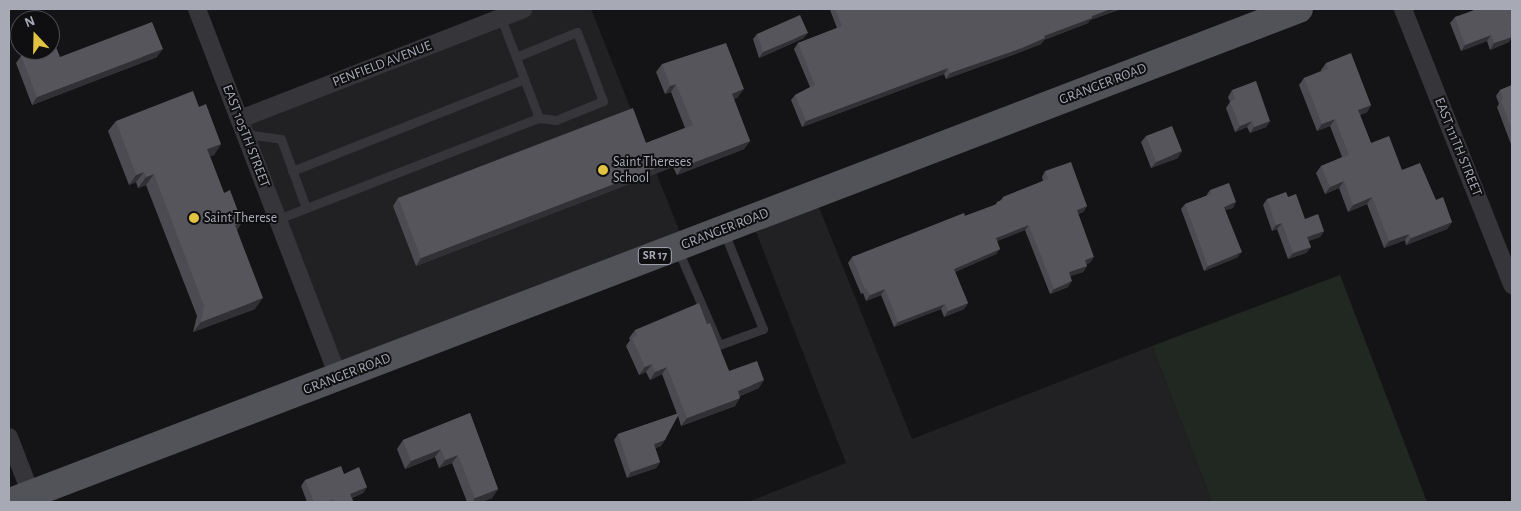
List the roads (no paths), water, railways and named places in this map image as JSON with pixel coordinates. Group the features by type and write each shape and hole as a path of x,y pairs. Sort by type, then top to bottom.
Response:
{"main road":[{"name":"GRANGER ROAD","path":"21,498 1299,9"}],"street":[{"name":"EAST 105TH STREET","path":"197,9 338,376"},
{"name":"PENFIELD AVENUE","path":"243,127 523,9"},
{"name":"EAST 111TH STREET","path":"1403,9 1512,285"},
{"path":"9,437 21,498"}],"lane":[{"path":"500,18 539,118"},
{"path":"278,219 539,118 556,120 603,101 577,32 516,57"},
{"path":"292,170 524,79"},
{"path":"243,127 281,139 306,208"},
{"path":"676,248 719,345 763,329 723,230"}],"place":[{"name":"Saint Thereses School","path":"603,170"},
{"name":"Saint Therese","path":"194,218"}]}
